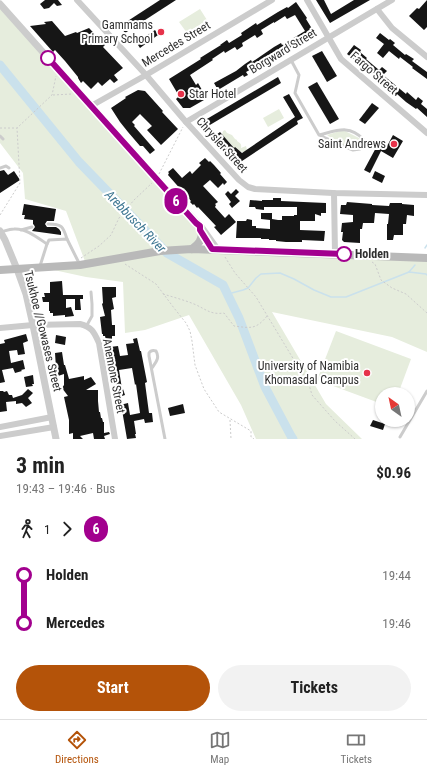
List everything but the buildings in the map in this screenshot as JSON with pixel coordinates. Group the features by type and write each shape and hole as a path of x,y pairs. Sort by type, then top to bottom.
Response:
{"main road":[{"path":"192,248 200,243 202,236 201,229"},
{"path":"0,270 40,267 192,248 427,258"}],"street":[{"name":"Chrysler Street","path":"77,0 239,180 248,187 255,189 334,193 427,195"},
{"name":"Mercedes Street","path":"91,106 272,0"},
{"name":"Fargo Street","path":"307,0 340,59 427,133"},
{"name":"Borgward Street","path":"186,122 392,0"},
{"path":"0,4 201,229 202,228 217,249"},
{"path":"377,9 392,28 427,57"},
{"path":"334,193 335,254"},
{"name":"Tsukhoe //Gowases Street","path":"0,231 17,269 26,294 56,439"},
{"path":"0,328 33,325 86,325"},
{"name":"Anemone Street","path":"86,325 95,334 99,343 115,439"},
{"path":"0,427 52,417"},
{"path":"0,436 54,428"}],"lane":[{"path":"291,60 299,76 295,93 319,135 354,150 360,149 363,144 363,138 359,134 346,129 319,135"},
{"path":"0,168 6,166 9,168"},
{"path":"48,224 59,225 65,230 67,239 78,262"},
{"path":"21,230 32,227"},
{"path":"0,231 15,229 21,230 47,244"},
{"path":"40,267 48,241 51,239 67,239"},
{"path":"86,325 92,316 91,292"},
{"path":"152,368 158,360 156,351 153,350 149,353 165,439"},
{"path":"400,437 427,391"}],"path":[{"path":"0,128 17,128 52,95 57,68"},
{"path":"52,95 80,93"},
{"path":"78,262 111,236 119,218 134,200 156,179 186,122"},
{"path":"0,215 20,182 17,128"},
{"path":"217,249 256,297 308,381 312,395 334,421 355,439"},
{"path":"363,255 375,264 381,280 392,288 406,294 427,313"},
{"path":"118,258 126,265 156,284 186,323 190,331 195,365 204,388 219,412 251,430 251,437 254,439"},
{"path":"163,293 195,304 208,312 217,314 224,313 234,326 251,328 262,322 267,315"},
{"path":"230,418 231,439"}],"green space":[{"path":"0,4 200,226 197,246 427,258 427,352 392,337 272,312 326,404 362,439 256,439 241,405 189,315 145,330 125,333 123,282 86,277 40,267 86,264 66,211 25,199 23,173 0,143"},
{"path":"200,9 207,20 187,33 179,22"},
{"path":"279,109 284,118 268,127 263,118"},
{"path":"225,130 237,140 241,148 246,146 247,150 244,152 235,151 231,144 222,135 223,131"},
{"path":"343,130 361,139 363,142 359,150 346,147 327,135"},
{"path":"336,331 411,359 401,387 375,387 375,401 317,380"}],"waterway":[{"name":"Arebbusch River","path":"0,65 79,162 167,253 223,285 239,318 265,387 293,439"},
{"path":"409,272 415,265"},
{"path":"228,294 248,288 261,274 280,273 331,297 346,297 409,272 427,275"}],"bus line":[{"name":"6","path":"48,58 200,226 200,230 212,249 344,254"}],"place":[{"name":"Gammams Primary School","path":"161,32"},
{"name":"Star Hotel","path":"181,94"},
{"name":"Saint Andrews","path":"394,144"},
{"name":"Holden","path":"344,254"},
{"name":"University of Namibia Khomasdal Campus","path":"367,373"}]}
